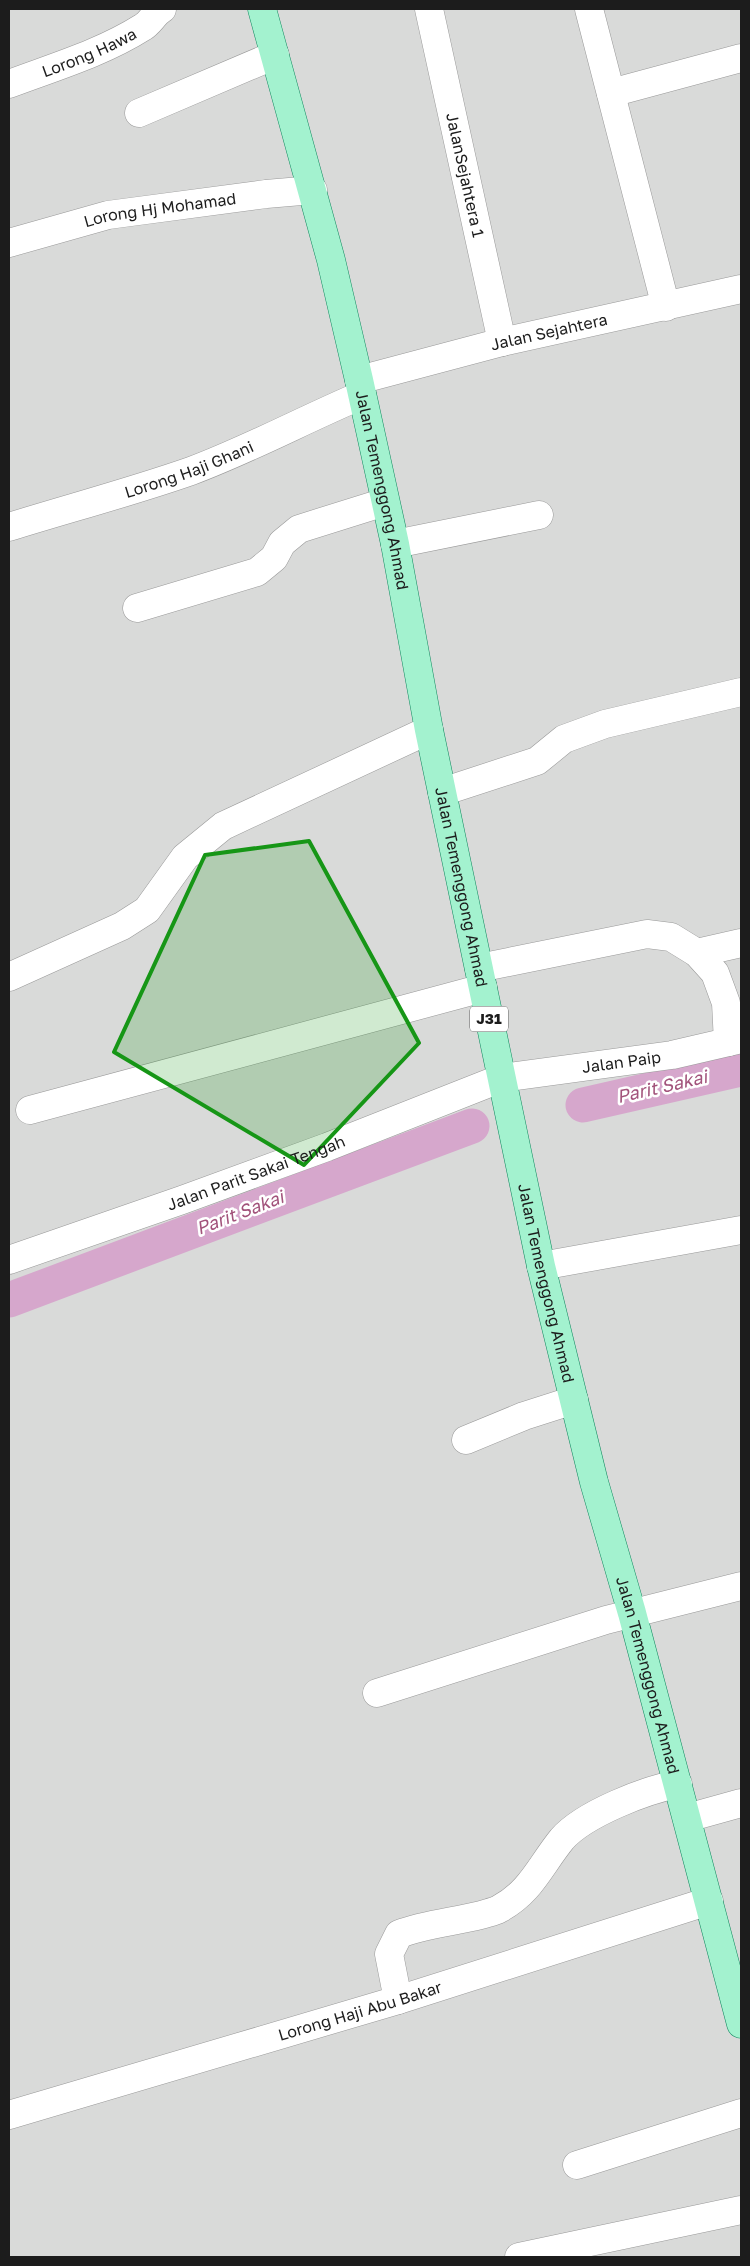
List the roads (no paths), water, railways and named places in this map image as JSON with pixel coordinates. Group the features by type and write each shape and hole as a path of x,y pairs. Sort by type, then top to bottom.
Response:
{"main road":[{"name":"Jalan Temenggong Ahmad","path":"262,9 255,64 290,192 361,387 395,544 419,734 442,792 468,987 502,1078 541,1266 594,1482 632,1613 659,1789 687,1818 739,2010"}],"street":[{"name":"Lorong Hawa","path":"9,84 92,54 129,36 146,26 162,9"},
{"name":"JalanSejahtera 1","path":"429,9 502,342"},
{"path":"589,9 666,307"},
{"path":"611,93 741,58"},
{"path":"139,113 255,64"},
{"name":"Lorong Hj Mohamad","path":"9,242 108,215 290,192"},
{"name":"Jalan Sejahtera","path":"361,387 502,342 741,289"},
{"name":"Lorong Haji Ghani","path":"9,527 134,490 192,470 280,434 324,411 361,387"},
{"path":"137,608 257,572 274,558 282,543 299,528 386,502"},
{"path":"395,544 539,514"},
{"path":"442,792 537,761 564,739 605,724 741,692"},
{"path":"9,977 122,926 147,910 186,857 223,826 419,734"},
{"path":"30,1110 468,987 647,934 671,937 697,953 715,973 726,1003 735,1040"},
{"path":"697,953 741,943"},
{"name":"Jalan Paip","path":"502,1078 672,1055 735,1040"},
{"name":"Jalan Parit Sakai Tengah","path":"9,1260 309,1154 502,1078"},
{"path":"541,1266 741,1230"},
{"path":"466,1440 574,1400"},
{"path":"377,1693 606,1620 741,1586"},
{"path":"398,2000 389,1954 399,1934 416,1928 467,1919 498,1910 527,1889 564,1838 598,1812 659,1789"},
{"path":"687,1818 741,1803"},
{"name":"Lorong Haji Abu Bakar","path":"9,2115 398,2000 709,1901"},
{"path":"577,2165 741,2114"},
{"path":"519,2257 741,2210"}],"waterway":[{"name":"Parit Sakai","path":"583,1105 741,1069"},
{"name":"Parit Sakai","path":"9,1300 472,1126"}]}
